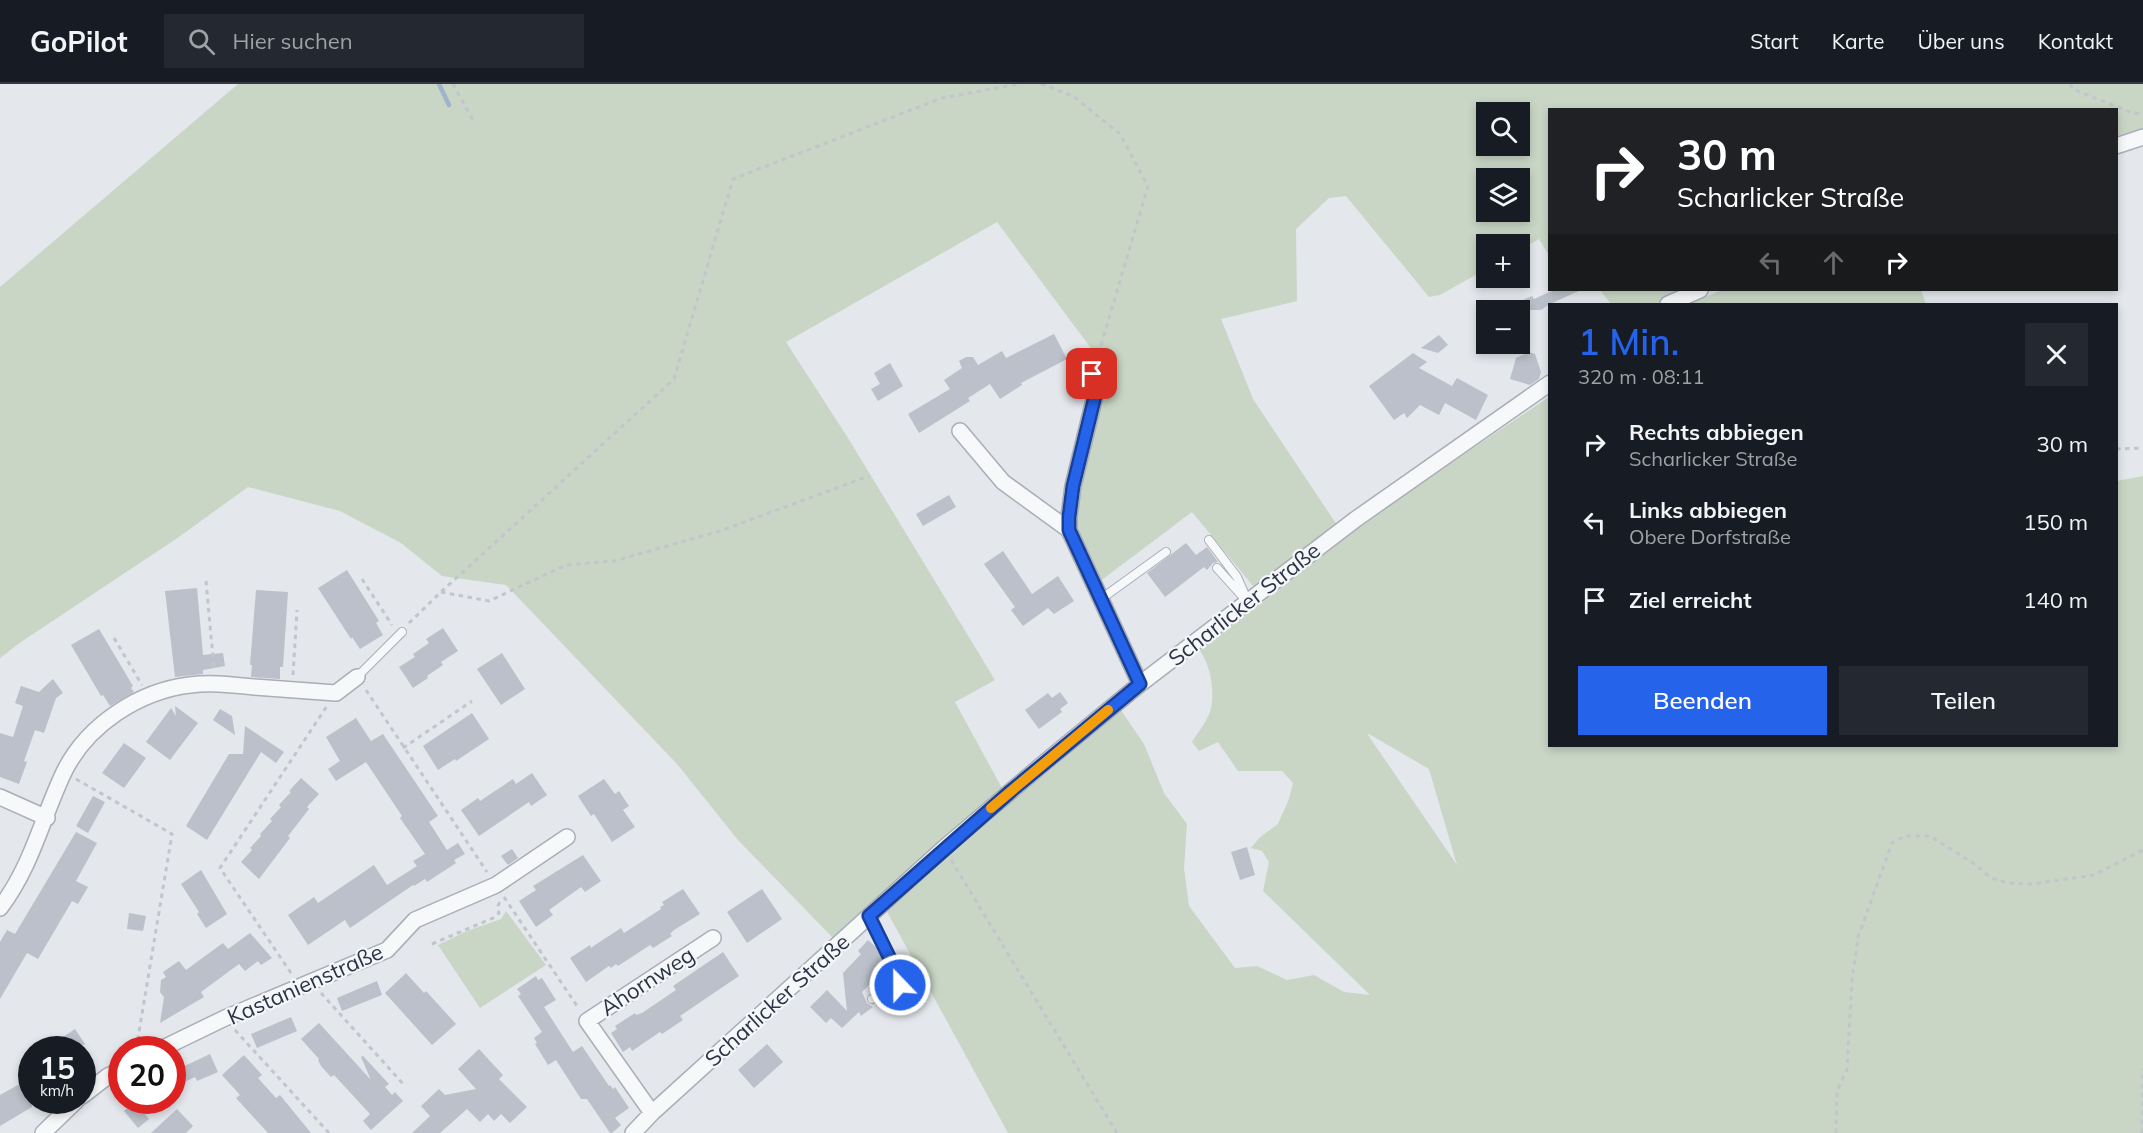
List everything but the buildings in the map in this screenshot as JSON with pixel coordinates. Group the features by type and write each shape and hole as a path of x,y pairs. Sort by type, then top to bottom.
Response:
{"street":[{"path":"2118,145 2143,137"},
{"path":"1670,303 1698,291"},
{"path":"1092,374 1096,392 1073,486 1069,530 1140,684"},
{"name":"Scharlicker Straße","path":"633,1133 652,1113 944,848 1140,684 1356,519 1548,384"},
{"path":"960,431 1003,482 1069,530"},
{"path":"0,908 32,854 64,772 76,752 104,723 135,702 188,685 215,684 336,693 357,677"},
{"path":"0,797 47,818"},
{"name":"Kastanienstraße","path":"186,1037 225,1018 387,950 415,920 496,885 567,837"},
{"name":"Ahornweg","path":"652,1113 586,1020 713,938"},
{"path":"96,1085 108,1076"},
{"path":"42,1133 62,1114"}],"lane":[{"path":"1209,540 1237,577 1248,602"},
{"path":"1101,599 1166,552"},
{"path":"1217,568 1248,602"},
{"path":"357,677 400,633"},
{"path":"869,916 900,979 900,985 893,993 872,999"}],"path":[{"path":"453,84 474,122"},
{"path":"362,579 400,633 441,592 674,379 734,179 942,99 1019,84"},
{"path":"1041,84 1073,96 1120,135 1148,186 1092,374"},
{"path":"2070,84 2073,89 2143,115"},
{"path":"2118,449 2143,448"},
{"path":"441,592 489,601 566,565 614,561 720,531 869,476"},
{"path":"207,581 215,684"},
{"path":"293,690 297,610"},
{"path":"114,638 149,696"},
{"path":"357,677 484,866"},
{"path":"336,693 220,867 306,985 405,1086"},
{"path":"403,748 472,701"},
{"path":"64,772 172,834 138,1036"},
{"path":"1836,1133 1837,1091 1847,1070 1852,980 1858,937 1892,843 1905,836 1930,836 1973,863 1991,878 2007,883 2033,884 2094,875 2143,850"},
{"path":"944,848 1118,1133"},
{"path":"432,944 493,918 499,913 498,906 503,895"},
{"path":"507,901 586,1020"},
{"path":"225,1018 329,1133"},
{"path":"2142,1133 2143,1069"}],"green space":[{"path":"238,84 2143,84 2143,128 2118,136 2118,108 1548,108 1548,253 1539,239 1530,244 1530,234 1476,234 1476,275 1440,295 1429,297 1346,196 1329,198 1296,229 1297,301 1221,319 1253,399 1337,525 1253,586 1192,512 1099,582 1075,529 1076,491 1105,372 1096,355 997,222 786,342 848,438 995,680 955,702 1002,788 949,833 956,846 1120,709 1144,744 1164,793 1187,824 1184,868 1189,906 1235,968 1257,966 1287,980 1314,975 1344,992 1370,995 1263,891 1269,862 1262,851 1251,848 1260,837 1278,824 1293,783 1282,771 1238,771 1218,742 1199,751 1192,742 1208,717 1212,701 1212,685 1208,669 1198,648 1269,597 1366,520 1548,398 1548,747 2118,747 2118,481 2143,476 2143,1133 1008,1133 879,897 833,938 738,840 677,764 506,585 442,576 401,543 340,511 248,487 176,539 0,658 0,287","holes":["1368,735 1429,769 1457,865"]},
{"path":"1601,291 1681,291 1658,303 1610,303"},
{"path":"1720,291 1921,291 1926,303 1689,303"},
{"path":"506,911 546,965 480,1008 438,945 467,931 501,919"}],"waterway":[{"path":"439,84 449,105"}],"slow traffic":[{"path":"991,808 1108,710"}],"route":[{"path":"900,985 900,979 869,916 944,848 1140,684 1069,530 1073,486 1096,392 1092,374"}]}
